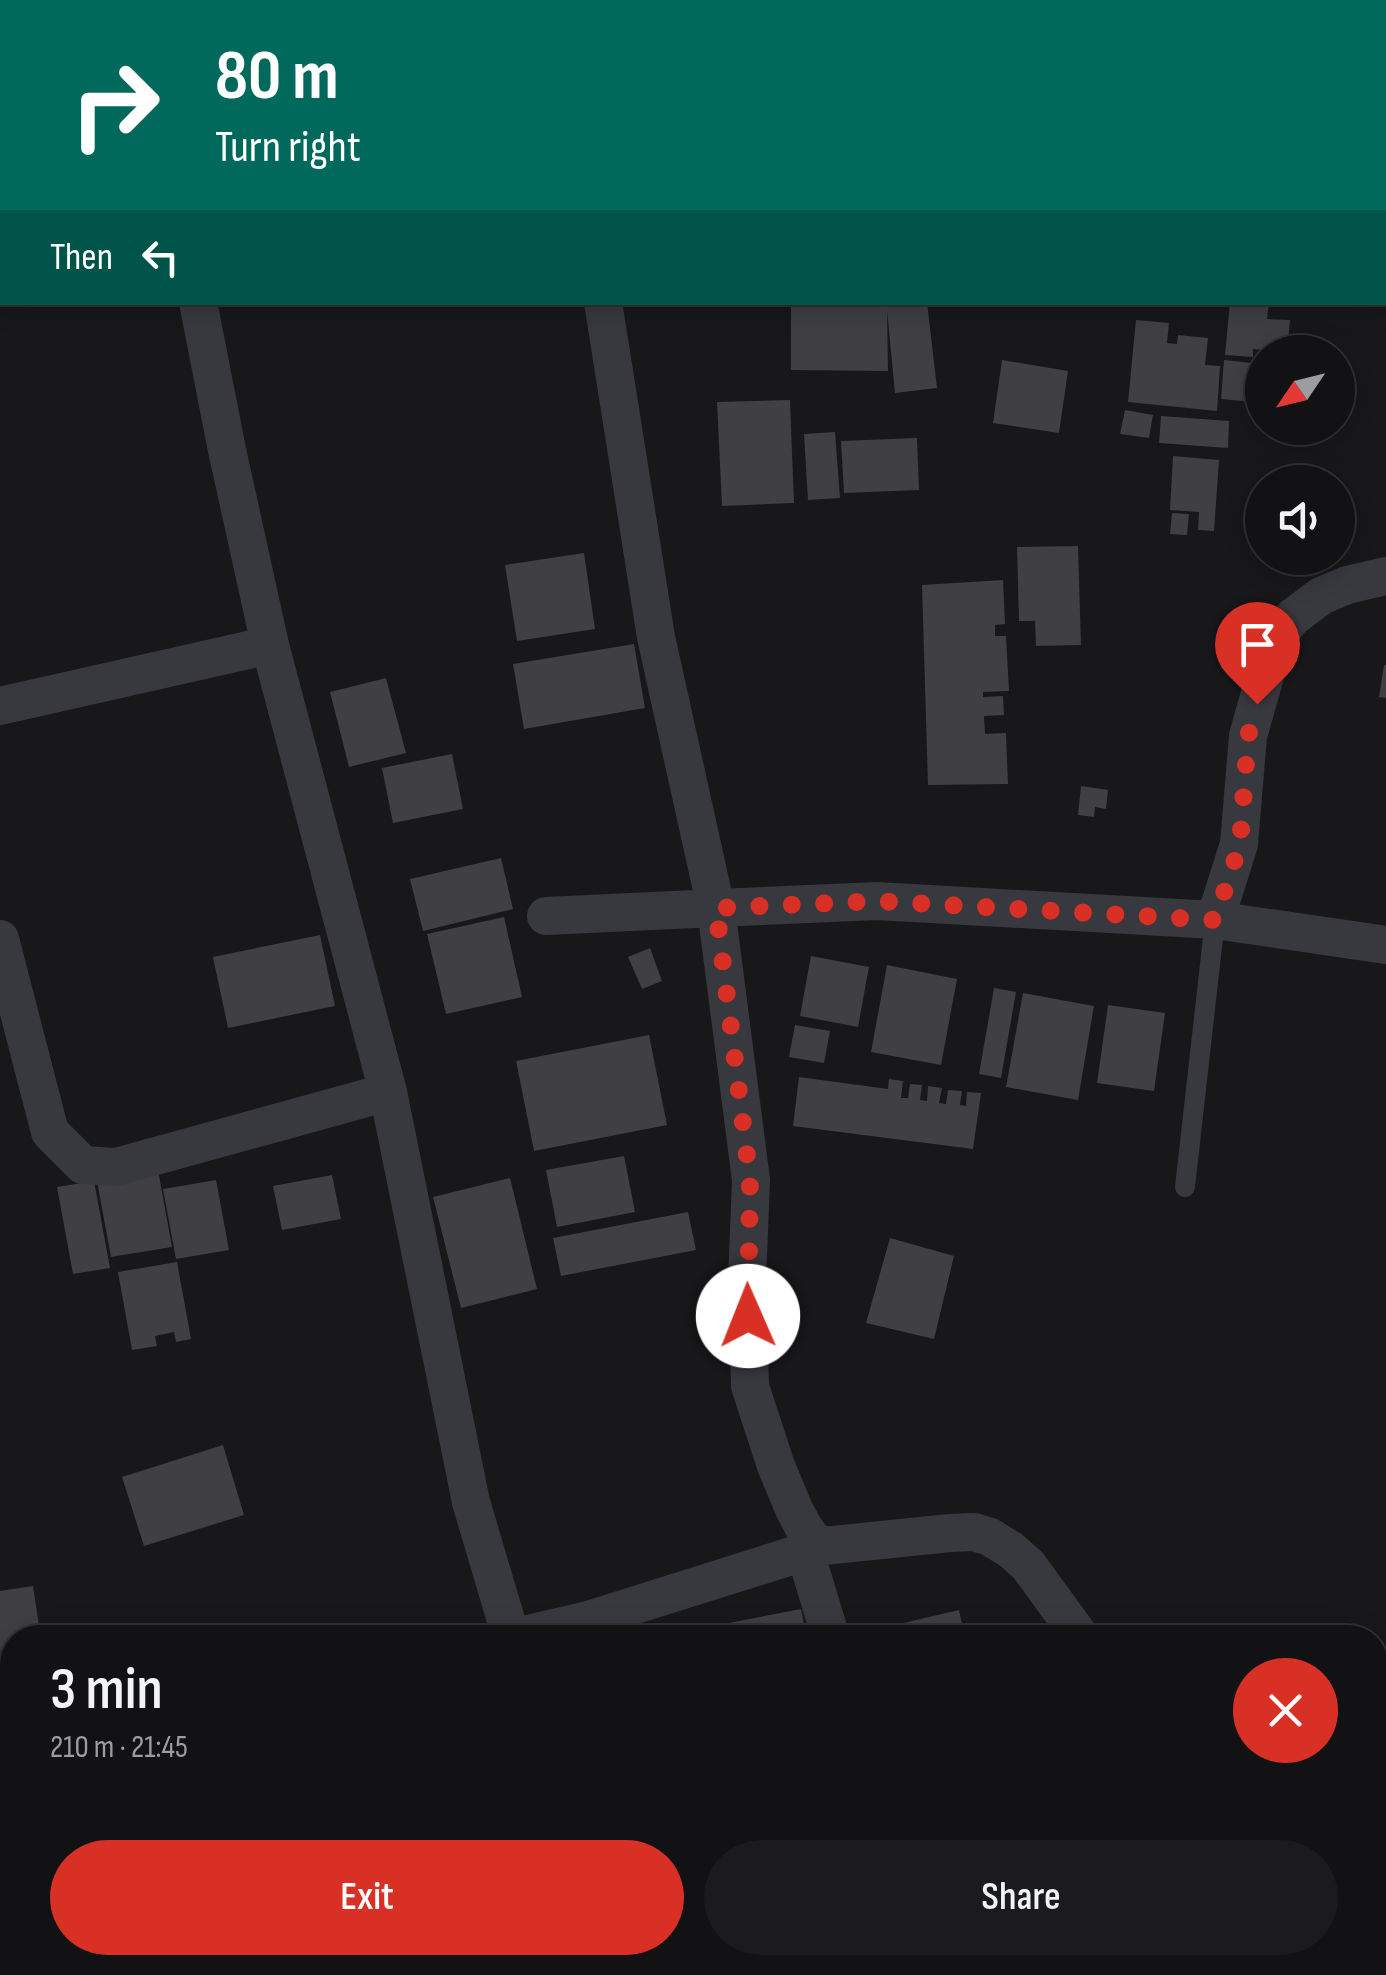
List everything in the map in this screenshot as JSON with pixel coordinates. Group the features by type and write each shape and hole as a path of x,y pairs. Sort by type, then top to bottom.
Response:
{"street":[{"path":"199,305 270,645 388,1092 472,1502 508,1625"},
{"path":"603,305 656,637 716,908 750,1180 750,1386 776,1466 812,1539 829,1625"},
{"path":"1215,920 1240,844 1248,736 1276,637 1321,596 1348,584 1386,576"},
{"path":"0,706 270,645"},
{"path":"546,916 877,901 1215,920 1386,945"},
{"path":"0,940 50,1132 83,1165 116,1167 388,1092"},
{"path":"565,1625 814,1549 974,1532 990,1537 1028,1565 1072,1625"}],"lane":[{"path":"1185,1186 1215,920"}],"building":[{"path":"791,305 927,305 937,388 895,393 887,310 888,371 791,370"},
{"path":"1230,305 1269,305 1267,319 1290,320 1289,335 1245,335 1245,356 1225,355"},
{"path":"1136,320 1169,323 1167,343 1177,344 1178,335 1208,338 1205,365 1220,366 1217,411 1128,402"},
{"path":"1002,360 1068,371 1059,433 993,423"},
{"path":"1224,360 1245,362 1245,401 1221,399"},
{"path":"790,400 794,503 722,506 717,402"},
{"path":"1125,410 1153,415 1149,438 1120,434"},
{"path":"1161,416 1229,421 1228,448 1159,443"},
{"path":"835,432 840,498 808,500 804,434"},
{"path":"917,438 919,490 844,493 841,441"},
{"path":"1173,456 1219,460 1214,531 1198,530 1199,512 1170,510"},
{"path":"1172,513 1189,514 1187,535 1170,534"},
{"path":"1078,546 1081,645 1036,646 1035,621 1019,621 1017,547"},
{"path":"584,553 595,629 517,641 505,565"},
{"path":"1003,580 1005,624 995,625 995,636 1006,636 1009,691 983,692 983,697 1003,696 1004,715 984,716 985,734 1006,733 1008,784 928,785 922,585"},
{"path":"634,644 645,708 524,729 513,664"},
{"path":"1386,665 1386,698 1379,697"},
{"path":"386,678 406,753 349,767 330,692"},
{"path":"452,754 463,809 393,823 382,768"},
{"path":"1081,786 1108,790 1106,809 1095,807 1094,817 1078,815"},
{"path":"501,858 513,909 423,931 410,879"},
{"path":"504,917 522,997 446,1014 427,934"},
{"path":"320,935 335,1006 228,1028 213,957"},
{"path":"650,948 662,981 642,989 628,957"},
{"path":"811,956 869,967 858,1027 800,1016"},
{"path":"887,965 957,979 941,1065 871,1052"},
{"path":"994,988 1016,992 1001,1078 979,1074"},
{"path":"1023,993 1094,1006 1078,1100 1006,1087"},
{"path":"1108,1005 1165,1013 1154,1091 1097,1083"},
{"path":"795,1025 830,1031 824,1063 789,1057"},
{"path":"649,1035 667,1125 534,1151 516,1061"},
{"path":"799,1077 888,1089 889,1079 903,1081 901,1098 908,1098 910,1084 922,1085 920,1100 927,1101 928,1086 942,1088 939,1103 946,1104 948,1090 962,1091 960,1105 966,1106 967,1092 981,1093 973,1149 793,1126"},
{"path":"624,1156 635,1212 557,1227 546,1170"},
{"path":"158,1170 172,1247 111,1257 97,1181"},
{"path":"332,1175 341,1219 282,1230 273,1186"},
{"path":"510,1178 537,1289 461,1308 433,1197"},
{"path":"216,1180 229,1250 176,1259 163,1189"},
{"path":"94,1181 110,1268 73,1274 57,1187"},
{"path":"688,1212 696,1250 561,1276 553,1238"},
{"path":"890,1238 954,1256 934,1339 866,1323"},
{"path":"177,1262 191,1339 176,1342 174,1332 155,1336 157,1346 132,1350 118,1272"},
{"path":"223,1445 244,1515 144,1546 122,1477"},
{"path":"33,1586 39,1625 0,1625 0,1591"},
{"path":"801,1609 804,1625 719,1625"},
{"path":"959,1610 962,1625 895,1625"}],"route":[{"path":"748,1316 750,1180 716,908 877,901 1215,920 1240,844 1248,736 1257,704"}]}
